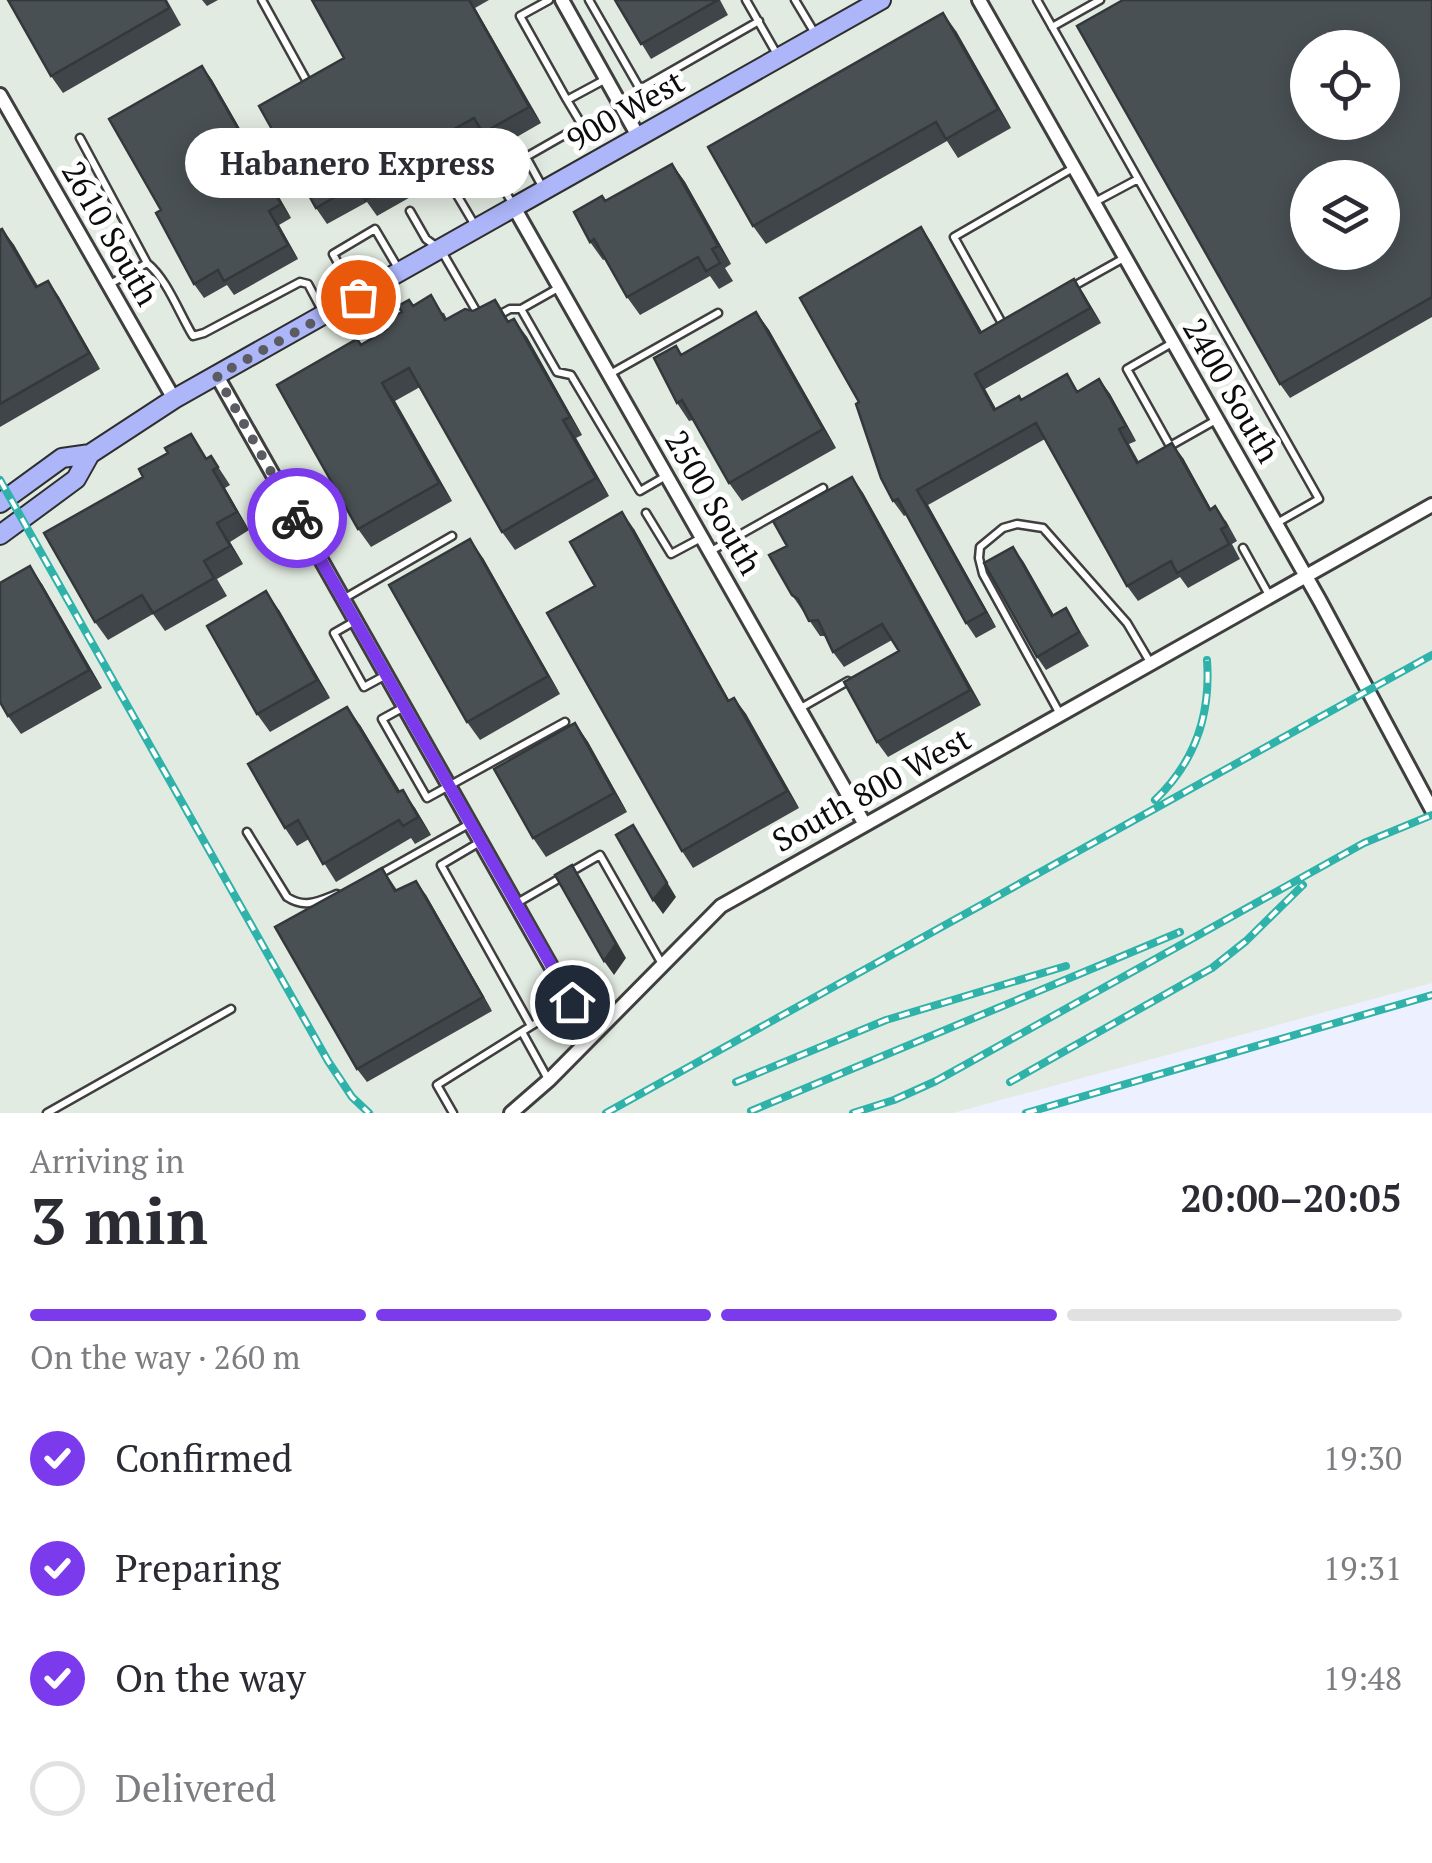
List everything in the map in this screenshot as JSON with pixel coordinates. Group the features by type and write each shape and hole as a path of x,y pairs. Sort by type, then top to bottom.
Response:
{"main road":[{"name":"900 West","path":"0,503 62,458 90,454 174,398 516,209 878,1"},
{"name":"900 West","path":"0,535 76,479 90,454"}],"street":[{"path":"562,0 638,136"},
{"name":"2400 South","path":"979,0 1306,576 1432,810"},
{"name":"2610 South","path":"0,95 174,398"},
{"name":"2500 South","path":"516,209 864,823"},
{"path":"217,376 591,1036"},
{"name":"South 800 West","path":"511,1113 549,1080 720,906 1432,504"}],"lane":[{"path":"262,0 305,78"},
{"path":"545,191 526,157 582,125 520,16 549,0"},
{"path":"589,0 640,88 758,21"},
{"path":"746,0 779,57"},
{"path":"796,0 816,36"},
{"path":"1037,0 1319,499 1276,524"},
{"path":"1052,27 1100,0"},
{"path":"567,100 606,79"},
{"path":"80,138 147,263 161,274 193,336 300,282 308,284 325,315"},
{"path":"478,230 454,190 492,168 516,209"},
{"path":"1020,317 1004,326 954,237 1074,168"},
{"path":"1094,203 1138,179"},
{"path":"410,211 426,239 441,250 484,323 510,308 521,309 560,287"},
{"path":"358,297 333,254 375,229 401,273"},
{"path":"1067,290 1125,258"},
{"path":"108,284 147,263"},
{"path":"521,309 557,372 571,376 640,491 667,475"},
{"path":"610,374 718,313"},
{"path":"1174,343 1127,369 1170,446 1217,419"},
{"path":"710,552 823,488"},
{"path":"646,513 671,554 702,537"},
{"path":"1060,714 983,574 980,547 1003,528 1017,524 1042,528 1126,622 1150,662"},
{"path":"343,598 452,536"},
{"path":"1243,548 1270,596"},
{"path":"356,621 334,632 364,687 386,675"},
{"path":"800,709 858,675"},
{"path":"404,706 382,719 428,798 565,722"},
{"path":"380,875 470,823"},
{"path":"247,832 287,897 296,903 307,905 344,892"},
{"path":"481,842 440,865 531,1026"},
{"path":"516,904 600,855 662,964"},
{"path":"452,1113 437,1085 572,1002"},
{"path":"47,1113 231,1009"},
{"path":"522,1032 549,1080"}],"shaded area":[{"path":"0,0 1432,0 1432,983 953,1113 0,1113"}],"building":[{"path":"8,0 165,0 169,8 51,76"},
{"path":"312,0 469,0 529,107 483,133 474,118 417,150 426,166 365,200 357,184 316,208 259,106 344,58"},
{"path":"615,0 718,0 641,44"},
{"path":"1123,0 1432,0 1432,297 1280,384 1077,26"},
{"path":"943,13 998,109 946,139 936,122 753,226 708,147"},
{"path":"202,66 281,204 269,211 288,245 224,281 218,270 194,284 156,213 161,210 109,119"},
{"path":"672,164 718,246 712,249 720,263 706,271 698,257 627,297 574,212 602,196 605,201"},
{"path":"921,227 980,333 1074,279 1090,308 975,374 994,410 1067,374 1077,392 1099,379 1126,426 1119,429 1137,463 1172,443 1210,510 1215,506 1227,526 1221,529 1229,544 1177,573 1171,561 1127,586 1036,423 917,490 986,612 966,623 898,499 893,501 881,478 856,404 859,402 800,298"},
{"path":"0,230 36,287 48,281 89,353 0,404"},
{"path":"431,295 445,320 495,300 508,322 514,319 570,417 563,420 596,478 502,532 409,368 382,383 439,483 358,529 277,385 357,339 361,345 387,329 383,322 402,312 398,306 409,300 413,306"},
{"path":"756,312 823,429 729,483 682,400 677,403 654,358 676,346 681,355"},
{"path":"191,434 206,459 211,456 218,467 213,470 237,512 217,523 230,546 204,561 214,578 153,613 142,595 95,622 44,533 143,477 139,469"},
{"path":"852,477 970,690 877,742 844,682 899,651 882,624 833,652 818,620 809,621 769,555 787,546 773,521"},
{"path":"622,512 728,701 734,698 787,791 682,851 547,613 595,586 570,542"},
{"path":"470,539 548,676 467,722 389,585"},
{"path":"1013,547 1052,616 1066,608 1079,632 1037,657 984,563"},
{"path":"30,566 89,670 8,716 0,702 0,583"},
{"path":"266,591 317,680 257,714 207,626"},
{"path":"347,707 398,792 403,790 418,817 403,826 399,820 323,864 298,820 285,828 248,764"},
{"path":"575,723 614,793 533,838 494,769"},
{"path":"633,825 667,883 653,900 616,835"},
{"path":"572,865 616,944 604,961 555,875"},
{"path":"382,868 395,891 416,881 483,997 357,1069 275,927"}],"railway":[{"path":"0,480 328,1061 352,1097 369,1113"},
{"path":"606,1113 1432,655"},
{"path":"1155,800 1181,770 1198,736 1206,700 1207,660"},
{"path":"853,1113 936,1081 1364,843 1432,815"},
{"path":"1010,1082 1212,968 1303,885"},
{"path":"751,1111 1180,932"},
{"path":"736,1082 886,1020 1066,966"},
{"path":"1026,1113 1432,995"}],"way so far":[{"path":"297,518 217,376 358,297"}],"place":[{"name":"Habanero Express","path":"358,297"}],"route":[{"path":"297,518 572,1002"}]}
